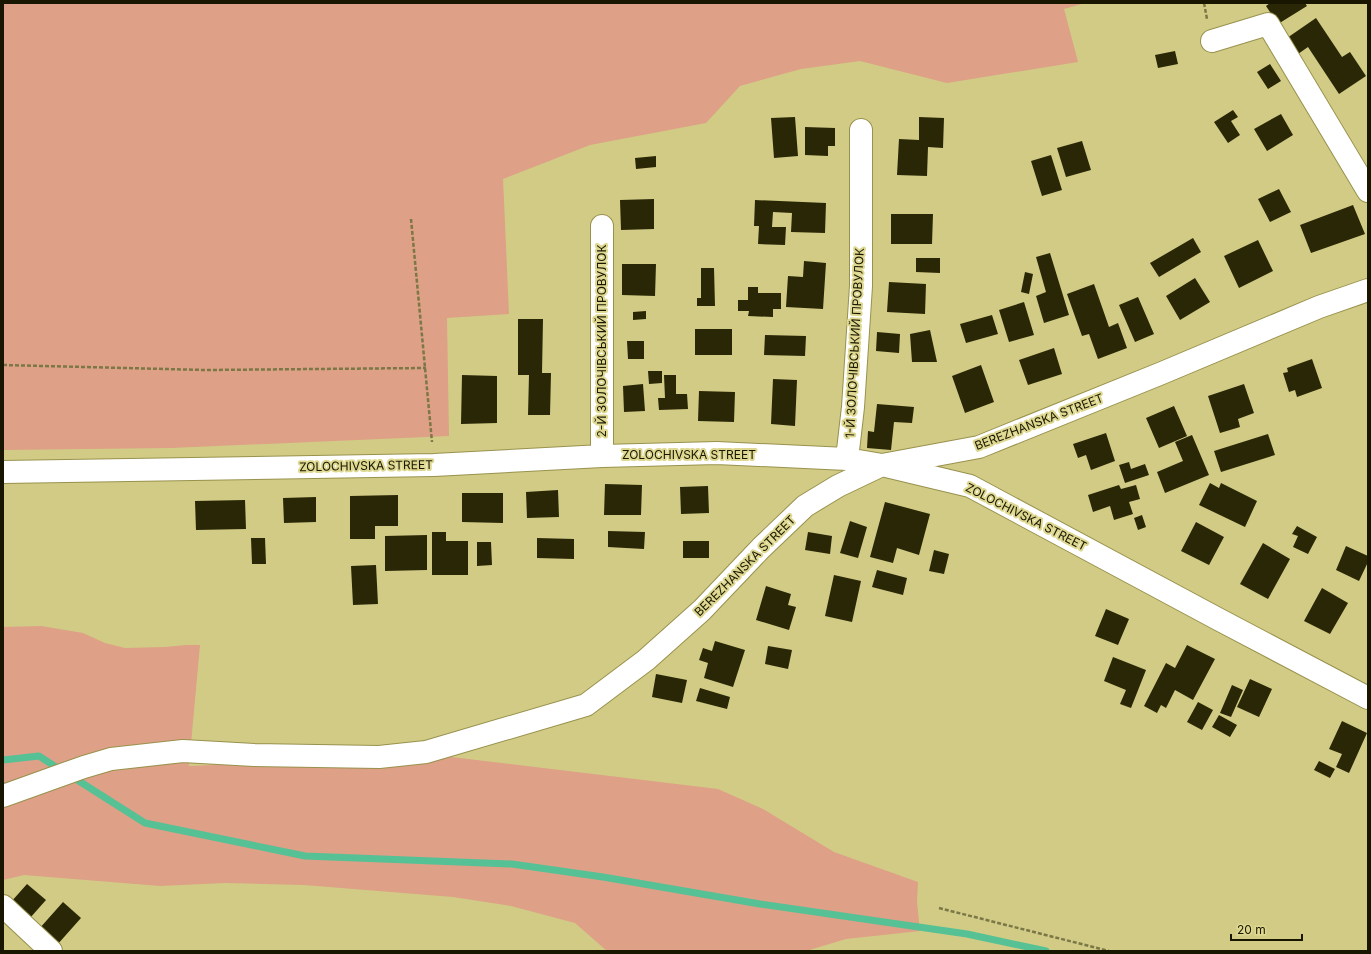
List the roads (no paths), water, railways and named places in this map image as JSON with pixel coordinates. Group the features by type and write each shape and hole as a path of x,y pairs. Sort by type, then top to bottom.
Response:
{"street":[{"path":"1212,41 1268,24 1368,191"},
{"name":"1-Й ЗОЛОЧІВСЬКИЙ ПРОВУЛОК","path":"847,459 853,407 861,286 861,130"},
{"name":"2-Й ЗОЛОЧІВСЬКИЙ ПРОВУЛОК","path":"602,226 602,456"},
{"name":"BEREZHANSKA STREET","path":"3,796 111,759 183,750 254,755 371,757 426,752 586,704 646,660 702,610 761,548 806,506 838,486 882,466 979,447 1162,373 1319,307 1368,290"},
{"name":"ZOLOCHIVSKA STREET","path":"3,472 434,465 602,456 718,453 847,459 970,486 1368,698"},
{"path":"3,906 51,951"}],"waterway":[{"path":"3,760 39,756 62,771"},
{"path":"71,776 145,823 305,856 512,864 603,877 760,904 967,934 1046,951"}]}
